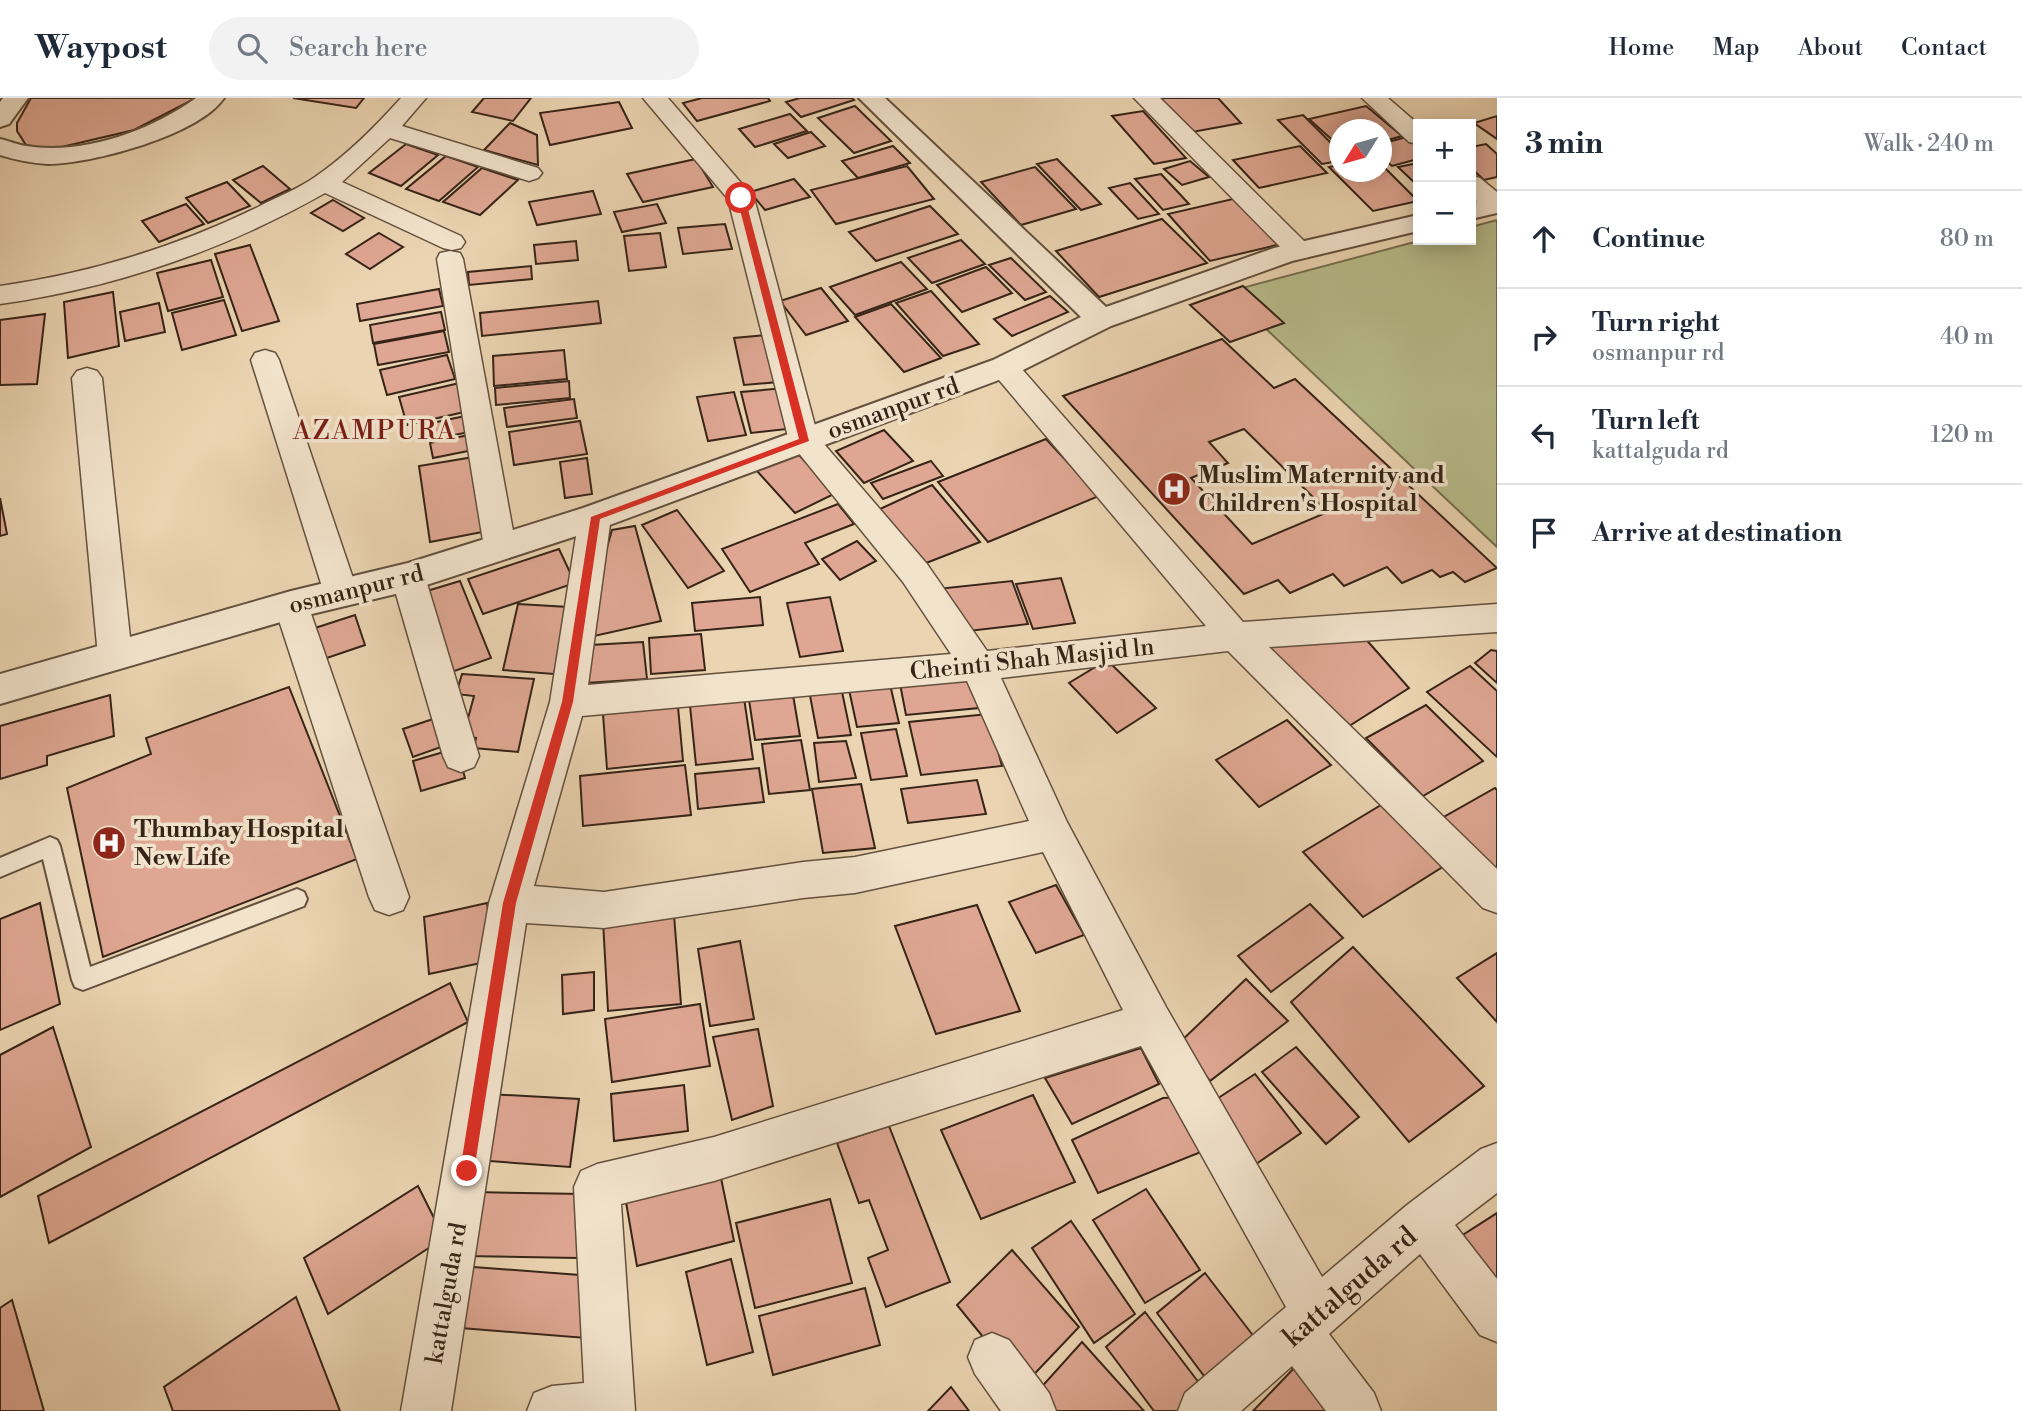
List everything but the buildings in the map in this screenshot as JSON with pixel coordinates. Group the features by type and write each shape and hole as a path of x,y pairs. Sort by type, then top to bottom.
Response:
{"street":[{"path":"0,119 16,98"},
{"path":"0,147 25,155 43,156 121,143 183,118 212,98"},
{"path":"0,295 51,289 160,258 247,223 324,183 386,129 414,98"},
{"path":"655,98 741,198 804,441 915,573 978,666 1053,833 1307,1324 1356,1411"},
{"path":"871,98 1101,319"},
{"path":"1146,98 1299,251"},
{"path":"1374,98 1413,133"},
{"path":"386,129 529,173"},
{"path":"324,183 451,251 500,547"},
{"path":"1476,190 1488,207"},
{"name":"osmanpur rd","path":"0,689 291,605 408,577 596,517 1004,367 1101,319 1299,251 1413,224"},
{"path":"265,360 341,593"},
{"path":"1004,367 1235,636 1497,895"},
{"path":"87,378 115,656"},
{"name":"kattalguda rd","path":"426,1411 509,903 568,702 596,517"},
{"path":"408,577 461,756"},
{"path":"291,605 389,897"},
{"name":"Cheinti Shah Masjid ln","path":"568,702 978,666 1235,636 1497,618"},
{"path":"509,903 604,910 803,880 855,875 1053,833"},
{"path":"552,1411 609,1408 597,1187 714,1159 1151,1022"},
{"name":"kattalguda rd","path":"1203,1411 1307,1324 1423,1221 1497,1165"},
{"path":"1423,1221 1497,1318"},
{"path":"992,1357 1031,1411"}],"lane":[{"path":"0,868 50,846 83,980 297,899"}],"green space":[{"path":"1497,220 1497,547 1227,292 1413,242 1413,245 1476,245 1476,226"}],"place":[{"name":"Muslim Maternity and Children's Hospital","path":"1174,489"},
{"name":"Thumbay Hospital New Life","path":"109,843"}],"district":[{"name":"AZAMPURA","path":"375,430"}],"route":[{"path":"467,1171 509,903 568,702 596,517 804,441 741,198"}]}
